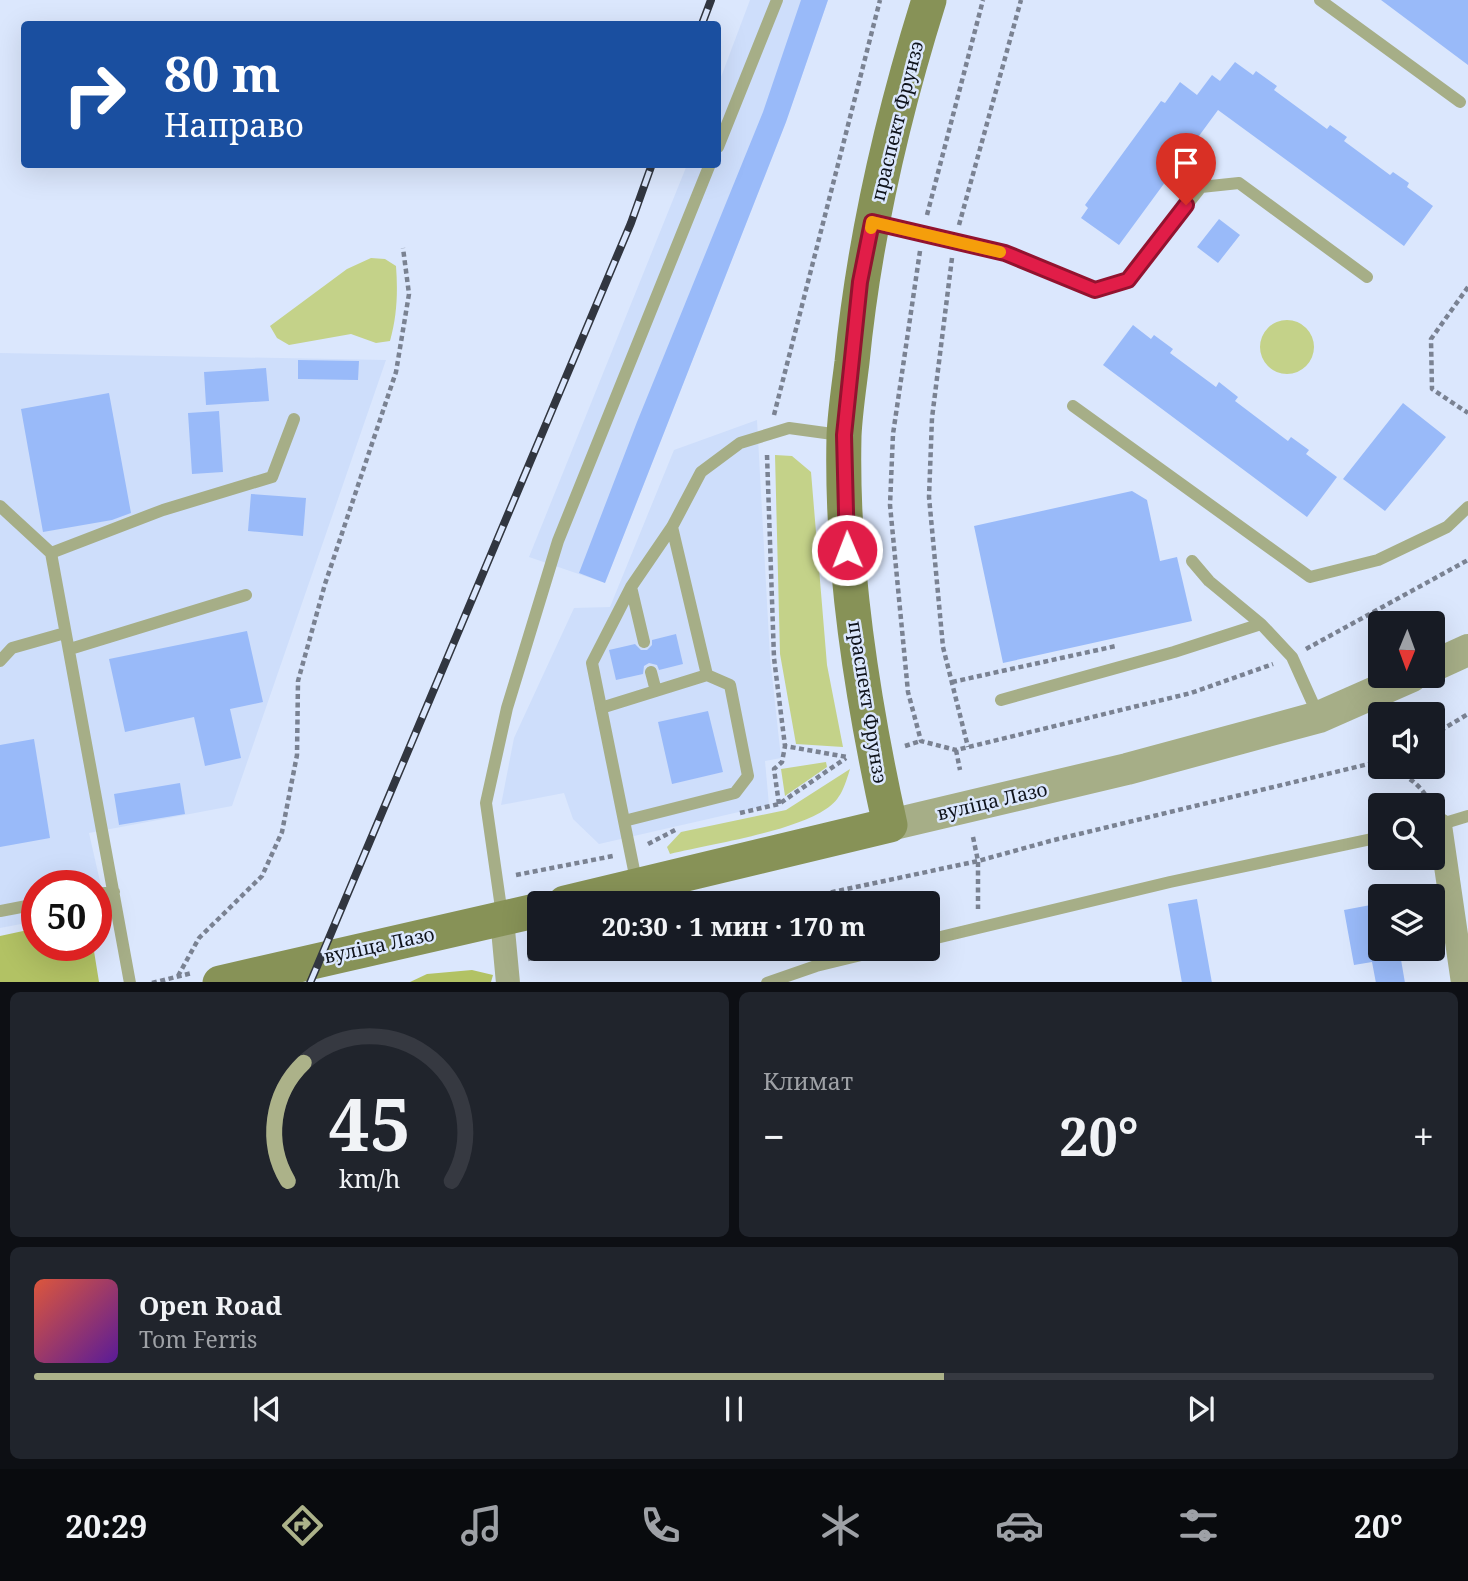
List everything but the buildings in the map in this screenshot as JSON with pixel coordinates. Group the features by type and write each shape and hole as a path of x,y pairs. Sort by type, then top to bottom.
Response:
{"main road":[{"name":"праспект Фрунзэ","path":"890,825 874,752 848,562 844,435 860,282 909,62 929,0"},
{"name":"вуліца Лазо","path":"613,891 890,825"},
{"name":"вуліца Лазо","path":"220,982 527,912"}],"street":[{"path":"1446,660 1468,650"},
{"name":"вуліца Лазо","path":"890,825 1127,769 1319,717 1385,688"},
{"path":"1444,870 1464,982"},
{"path":"502,919 508,973"}],"lane":[{"path":"721,140 777,0"},
{"path":"1320,0 1460,102"},
{"path":"502,919 486,803 507,708 558,541 708,168"},
{"path":"872,222 1005,253 1095,290 1128,280 1201,187 1239,183 1367,277"},
{"path":"1073,405 1310,577 1378,560 1447,527 1468,506"},
{"path":"51,553 163,510 272,477 294,419"},
{"path":"637,885 592,663 631,587 672,527 701,472 740,443 789,428 844,435"},
{"path":"0,506 51,553 130,982"},
{"path":"672,527 707,675"},
{"path":"1192,561 1209,581 1261,624 1292,657 1319,717"},
{"path":"631,587 644,642"},
{"path":"70,649 246,595"},
{"path":"1001,700 1174,652 1261,624"},
{"path":"0,662 12,648 65,633"},
{"path":"651,672 656,691"},
{"path":"601,708 707,675 730,685 748,775 735,793 624,821"},
{"path":"1445,818 1468,816"},
{"path":"940,937 1170,882 1368,840"},
{"path":"0,911 21,907"},
{"path":"766,982 837,961"}],"path":[{"path":"779,804 774,769 782,762 785,746 774,658 766,462 769,435 880,0"},
{"path":"920,741 908,692 890,505 893,434 922,233 983,0"},
{"path":"968,747 943,648 929,497 932,418 954,242 1021,0"},
{"path":"178,976 199,938 262,876 282,832 297,755 298,681 325,584 396,372 409,294 403,248"},
{"path":"1468,287 1431,339 1432,389 1468,413"},
{"path":"903,747 920,741 956,750 1191,693 1292,657 1468,560"},
{"path":"952,682 1121,645"},
{"path":"1445,728 1468,714"},
{"path":"785,746 848,757"},
{"path":"956,750 960,770"},
{"path":"838,891 978,862 1126,822 1368,765"},
{"path":"1413,779 1425,793"},
{"path":"973,837 978,862 979,928"},
{"path":"508,973 542,961"}],"shaded area":[{"path":"750,0 828,0 786,122 605,583 529,557 686,168 721,168 721,77"},
{"path":"0,353 386,360 232,806 89,833 97,870 21,870 21,924 0,928"},
{"path":"757,420 770,657 781,758 765,761 769,805 599,844 573,819 564,793 501,805 514,738 574,608 610,607 674,450"}],"green space":[{"path":"371,258 385,259 396,266 396,304 390,341 376,343 351,334 289,345 277,338 270,326 347,269"},
{"path":"1292,320 1302,324 1310,332 1314,347 1310,362 1302,370 1282,374 1272,370 1264,362 1260,342 1264,332 1272,324"},
{"path":"775,455 792,456 811,472 827,665 843,747 796,744 780,654"},
{"path":"826,762 827,767 785,796 781,769"},
{"path":"850,769 839,797 826,809 811,817 773,831 670,854 667,847 681,832 786,810"},
{"path":"21,931 21,961 96,961 99,982 0,982 0,936"},
{"path":"472,970 493,975 491,982 410,982 427,974"}],"railway":[{"path":"703,21 711,0"},
{"path":"310,982 631,223 651,168"}],"slow traffic":[{"path":"871,228 872,222 1000,252"}],"route":[{"path":"847,550 844,435 860,282 872,222 1005,253 1095,290 1128,280 1186,205"}]}
